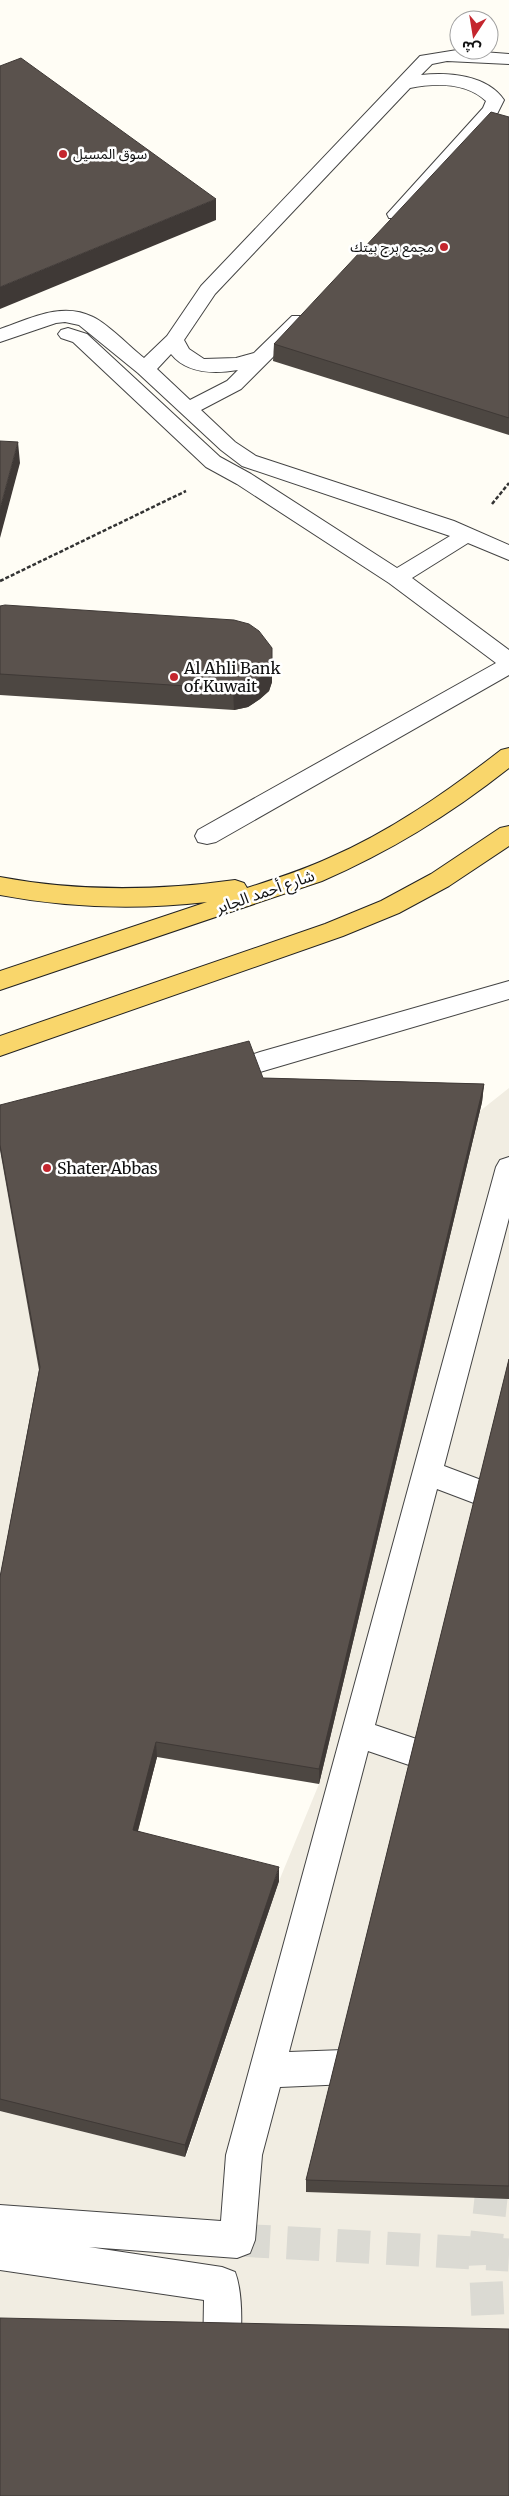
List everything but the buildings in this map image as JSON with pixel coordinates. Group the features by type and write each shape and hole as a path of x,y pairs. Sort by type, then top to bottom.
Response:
{"main road":[{"name":"شارع أحمد الجابر","path":"0,981 313,875 356,857 398,834 458,794 509,756"},
{"path":"0,1046 334,930 374,914 440,880 505,841"},
{"path":"0,886 71,897 142,897 223,891 313,875"}],"street":[{"path":"152,375 208,290 426,60 442,55 460,54 509,59"},
{"path":"385,226 491,110 495,100 488,90 465,82 430,80 402,84"},
{"path":"188,408 234,385 260,358 279,342 312,306"},
{"path":"0,336 42,319 65,316 77,318 93,327 152,375 228,446 249,461 468,534 509,553"},
{"path":"0,352 39,336 57,333 73,335 88,346 200,453 227,471 244,479 397,578 509,661"},
{"path":"174,340 178,352 184,358 213,367 228,367 260,358"},
{"path":"88,346 152,375"},
{"path":"227,471 249,461"},
{"path":"397,578 468,534"},
{"path":"207,836 509,665"},
{"path":"260,1062 509,990"},
{"path":"0,2223 237,2240 244,2155 509,1167"},
{"path":"427,1472 495,1498"},
{"path":"357,1733 470,1771"},
{"path":"267,2070 391,2065"},
{"path":"0,2252 222,2285 221,2393"}],"path":[{"path":"0,581 227,471"}],"shaded area":[{"path":"509,1088 509,2391 0,2395 0,2111 186,2157 279,1881 319,1784 480,1111"},
{"path":"0,1150 42,1385 0,1608"}],"tunnel":[{"path":"485,2254 495,2161"},
{"path":"237,2240 485,2254"},
{"path":"485,2254 509,2255"},
{"path":"485,2254 490,2365"}],"place":[{"name":"سوق المسيل","path":"63,154"},
{"name":"مجمع برج بيتك","path":"444,247"},
{"name":"Al Ahli Bank of Kuwait","path":"174,677"},
{"name":"Shater Abbas","path":"47,1168"}]}
